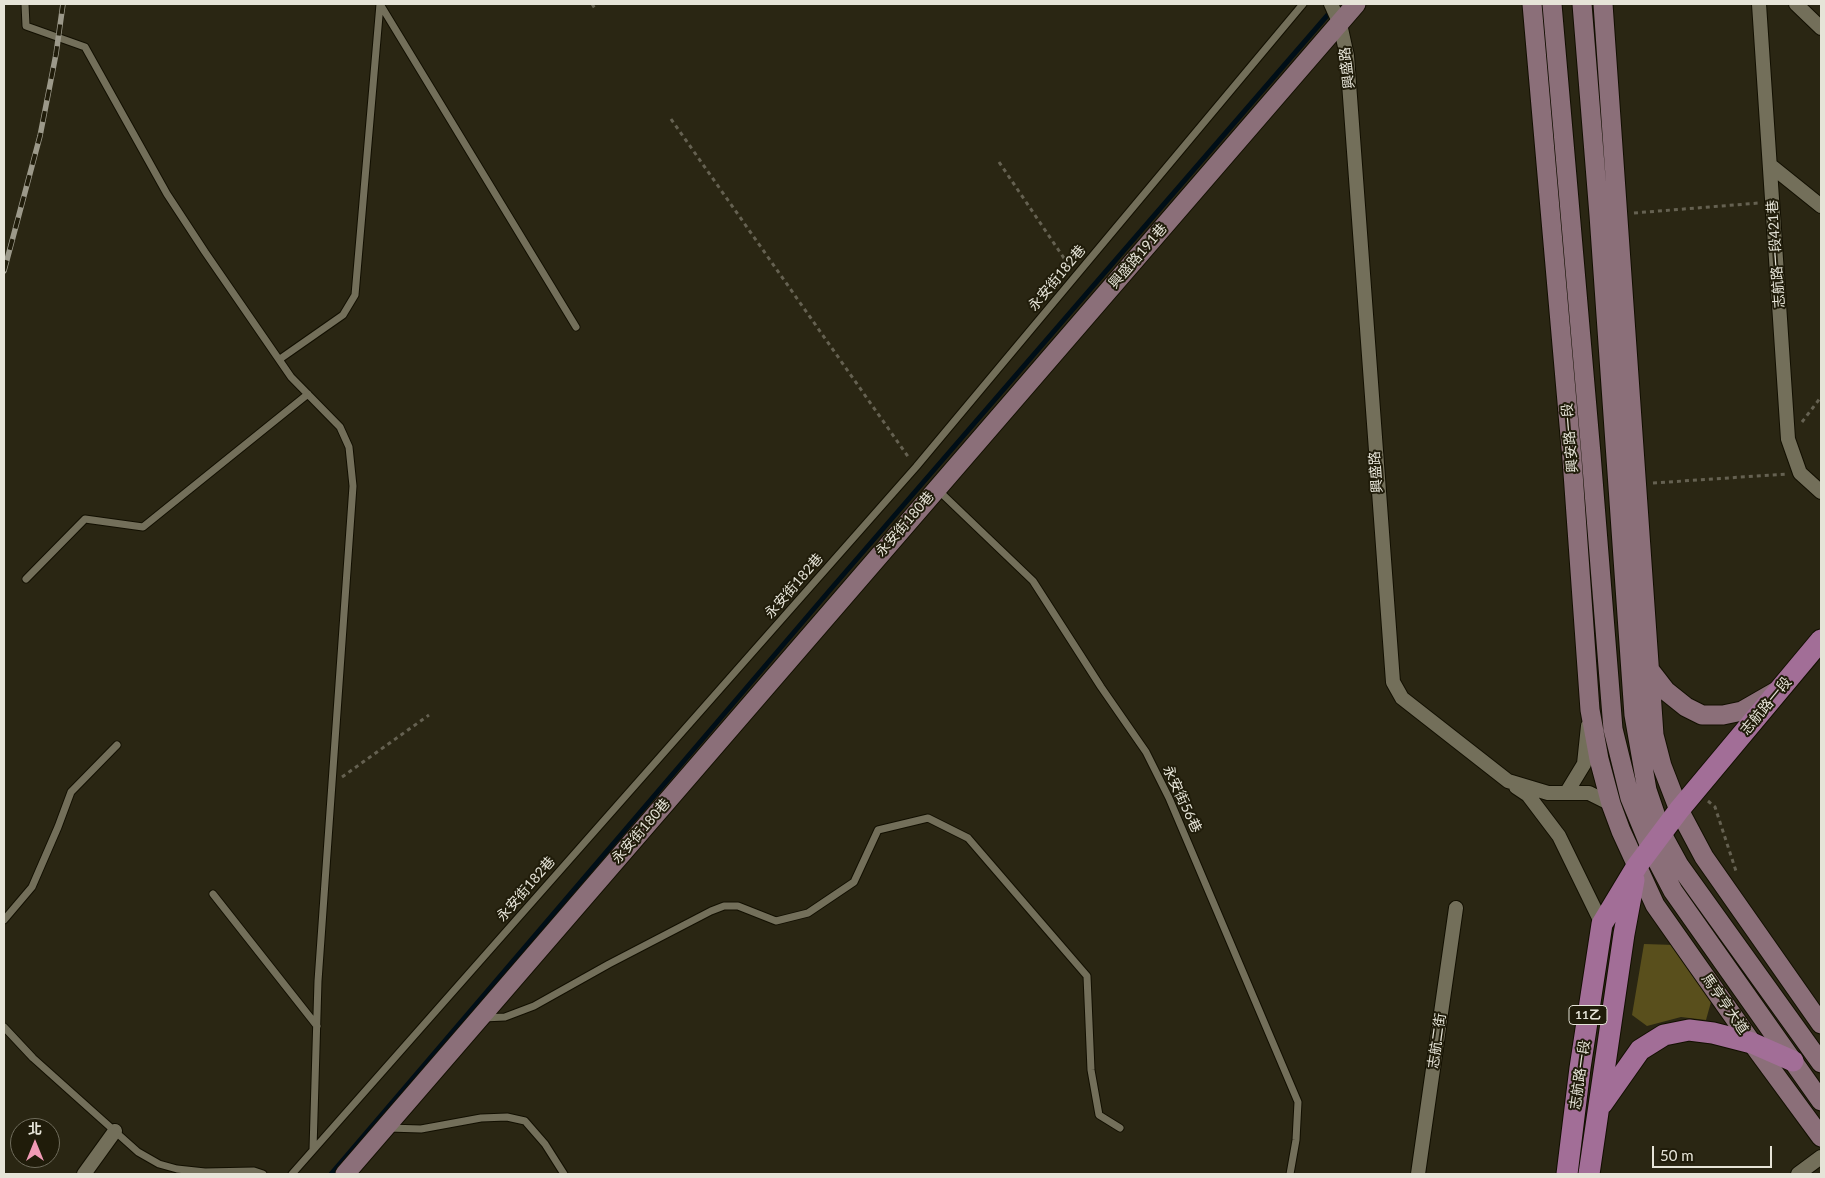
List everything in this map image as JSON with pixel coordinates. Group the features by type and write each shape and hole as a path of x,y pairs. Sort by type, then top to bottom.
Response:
{"main road":[{"name":"志航路一段","path":"1567,1174 1580,1068 1602,924 1637,866 1679,810 1821,640"},
{"name":"志航路一段","path":"1589,1174 1624,934 1637,866"},
{"path":"1598,1108 1640,1050 1664,1035 1689,1030 1713,1032 1752,1043 1792,1060"}],"street":[{"name":"興盛路191巷","path":"936,488 1336,13 1356,4"},
{"name":"興安路一段","path":"1532,4 1574,488 1590,710 1598,759 1611,804 1637,866"},
{"name":"興安路一段","path":"1552,4 1613,729 1630,798 1657,841"},
{"path":"1582,4 1608,214 1636,484 1654,735 1662,766 1679,810 1704,857 1821,1024"},
{"path":"1603,4 1617,485 1634,715 1640,758 1657,841 1679,865 1821,1063"},
{"name":"志航路一段421巷","path":"1759,4 1788,439 1800,473 1821,492"},
{"path":"1796,4 1821,28"},
{"name":"興盛路","path":"1336,13 1347,56 1392,682 1402,698 1508,781 1548,793 1589,793 1611,804"},
{"path":"1770,165 1821,206"},
{"path":"1551,220 1570,218"},
{"path":"1617,485 1636,484"},
{"path":"1574,488 1594,487"},
{"name":"永安街180巷","path":"345,1174 936,488"},
{"path":"1630,650 1649,669 1666,691 1686,707 1702,715 1723,715 1742,711 1779,690"},
{"path":"1567,792 1584,764 1590,710"},
{"path":"1508,781 1528,795 1559,836 1602,924"},
{"name":"馬亨亨大道","path":"1657,841 1673,891 1821,1101"},
{"name":"馬亨亨大道","path":"1637,866 1655,905 1821,1137"},
{"name":"志航二街","path":"1418,1174 1456,908"},
{"path":"84,1174 115,1131"},
{"path":"1798,1174 1821,1157"}],"lane":[{"path":"25,4 26,26 85,47 167,194 205,252 292,377 340,427 349,448 353,486 318,981 313,1149"},
{"path":"280,359 343,315 356,295 380,4 576,327"},
{"name":"永安街182巷","path":"292,1174 916,466 1303,4"},
{"path":"26,579 85,519 143,527 308,394"},
{"name":"永安街56巷","path":"936,488 1032,581 1146,752 1169,798 1298,1102 1296,1140 1290,1174"},
{"path":"4,920 32,887 71,792 117,744"},
{"path":"478,1019 504,1017 534,1006 609,964 724,906 738,906 776,921 808,913 854,882 878,830 928,818 968,838 1086,976 1091,1070 1099,1115 1120,1128"},
{"path":"213,894 317,1026"},
{"path":"4,1028 34,1058 80,1100 92,1108 138,1152 159,1164 177,1169 205,1172 254,1171 263,1174"},
{"path":"385,1128 421,1129 480,1118 507,1117 525,1121 545,1144 564,1174"}],"path":[{"path":"592,4 596,10"},
{"path":"671,119 916,466"},
{"path":"999,162 1076,275"},
{"path":"1608,214 1772,202"},
{"path":"1788,439 1821,397"},
{"path":"1636,484 1800,473"},
{"path":"331,784 428,715"},
{"path":"1695,790 1715,807 1738,880"}],"shaded area":[{"path":"1644,944 1675,945 1711,1002 1706,1020 1681,1017 1647,1026 1632,1015"}],"waterway":[{"path":"331,1174 830,590 1332,10"}],"railway":[{"path":"4,271 40,136 56,54 63,4"}]}
